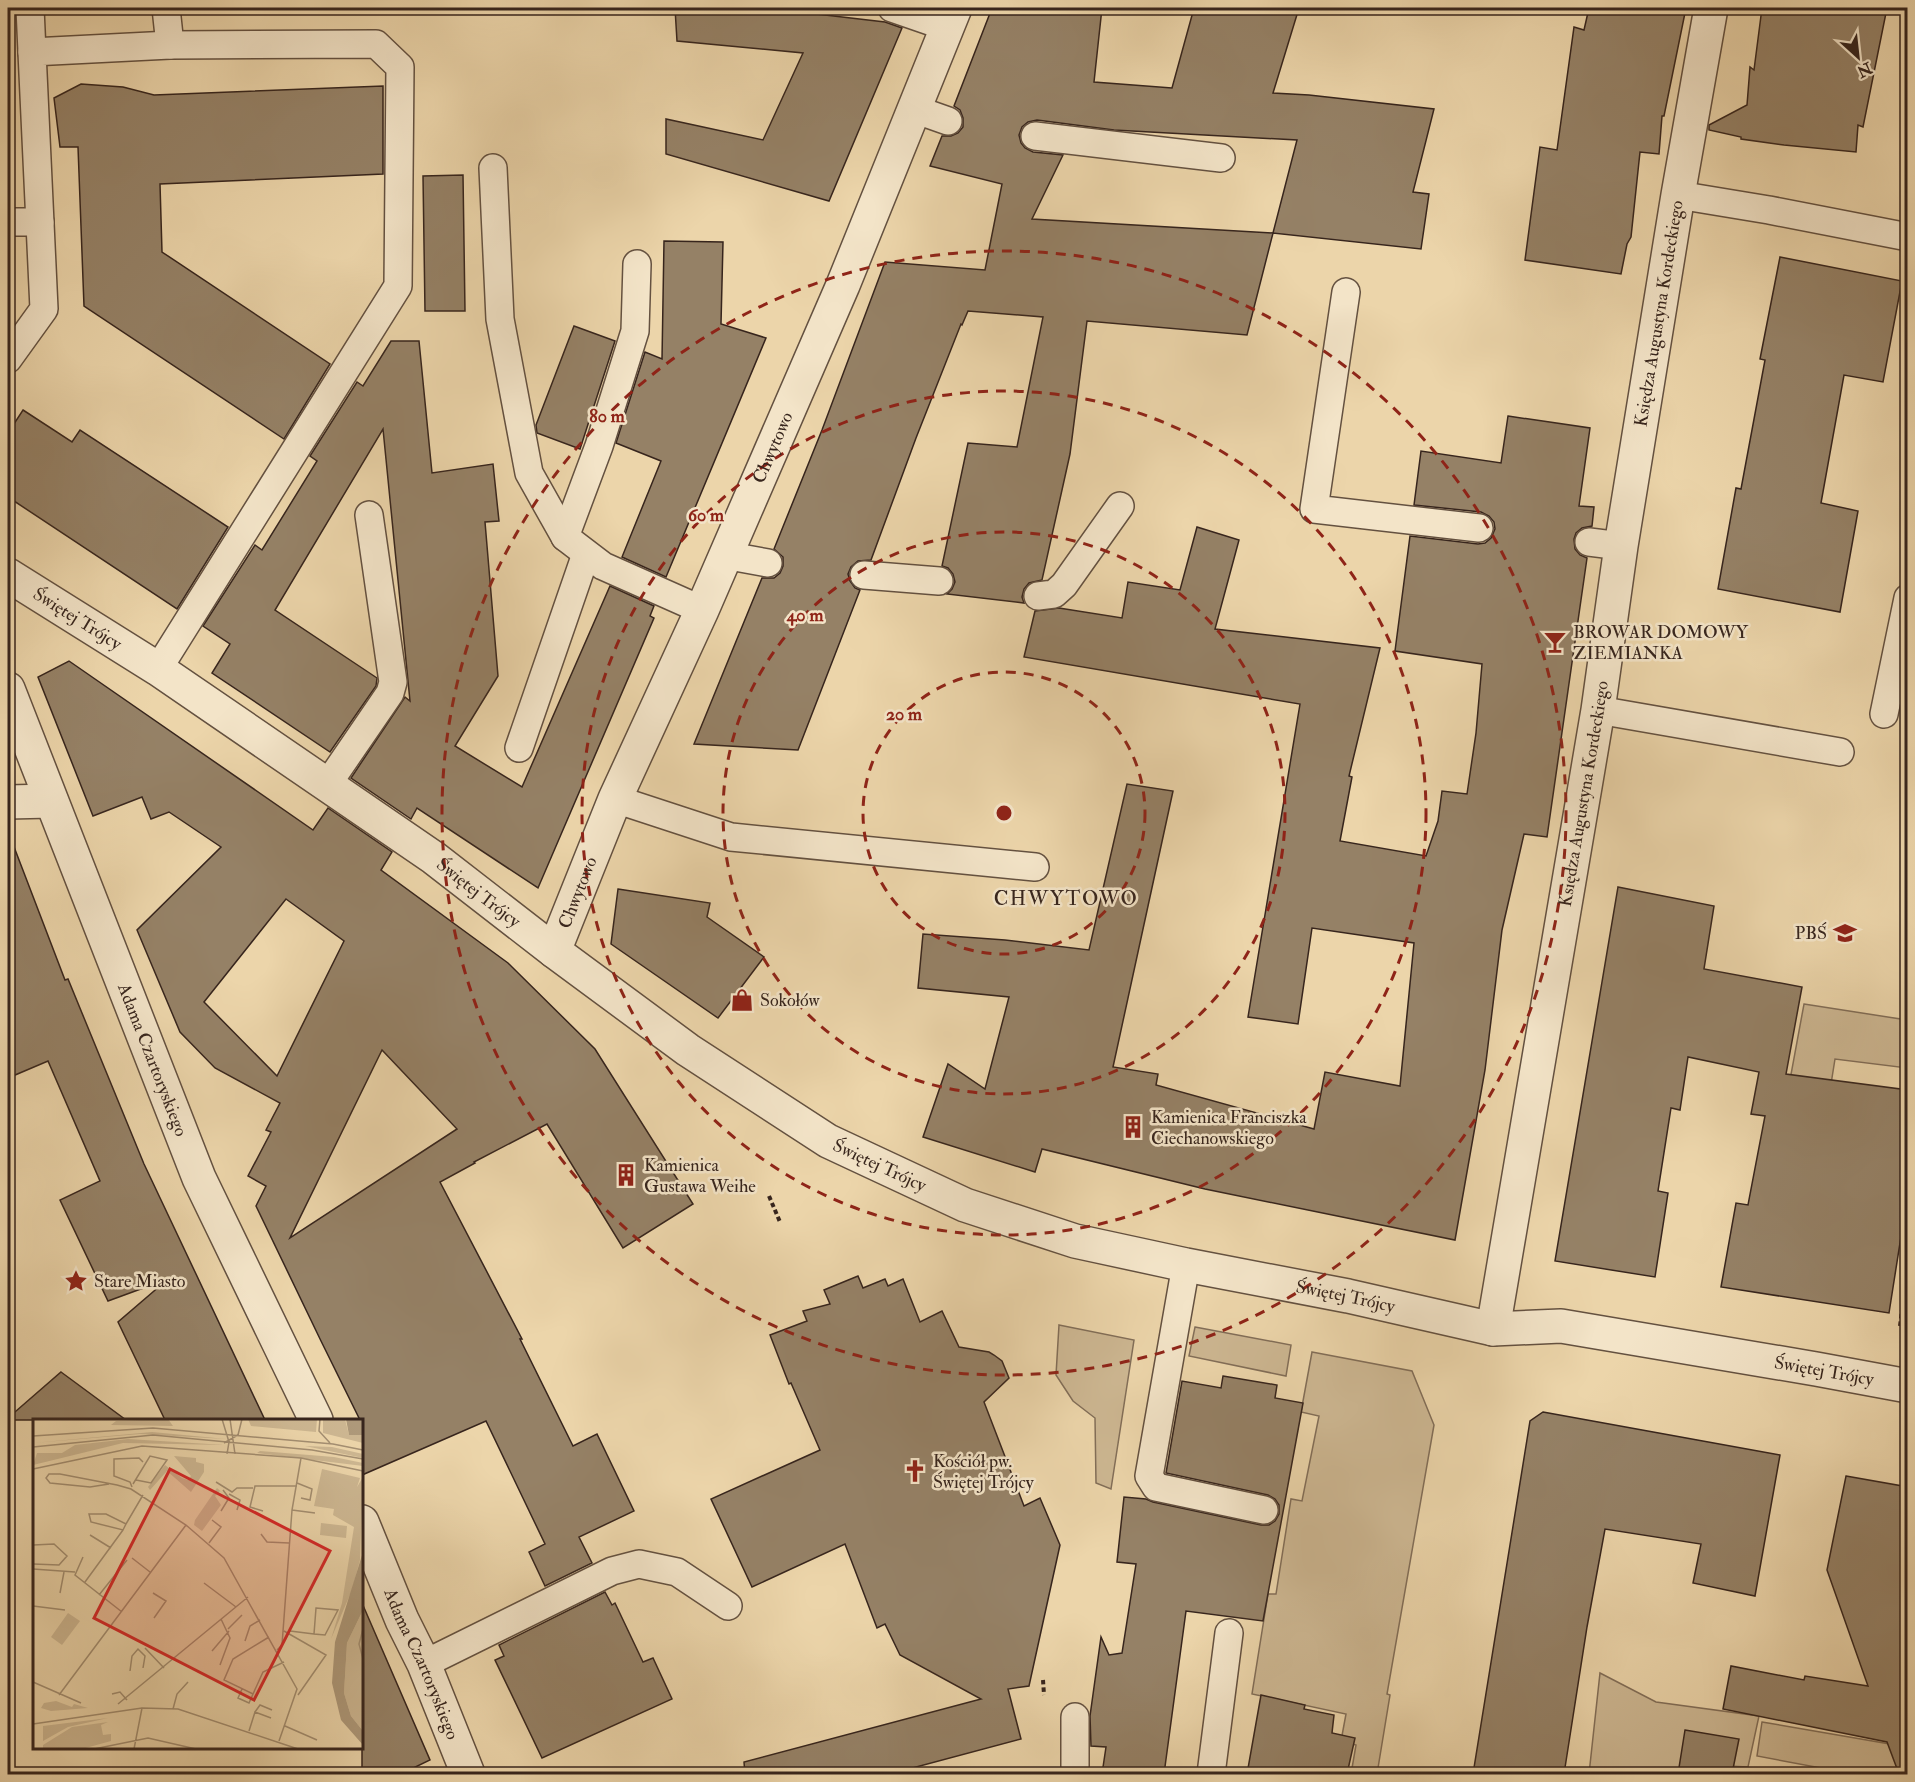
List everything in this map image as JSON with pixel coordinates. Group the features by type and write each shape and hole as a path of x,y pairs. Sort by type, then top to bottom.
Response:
{"street":[{"name":"Księdza Augustyna Kordeckiego","path":"1492,1329 1598,710 1621,546 1711,8"},
{"name":"Chwytowo","path":"554,951 615,799 702,610 843,285 951,17"},
{"name":"Świętej Trójcy","path":"11,585 158,669 434,858 554,951 688,1050 828,1141 965,1205 1076,1241 1348,1296 1492,1329 1562,1326 1908,1386"},
{"name":"Adama Czartoryskiego","path":"8,689 199,1178 316,1419"},
{"path":"8,802 51,801"},
{"name":"Adama Czartoryskiego","path":"363,1524 402,1620 424,1664 468,1774"}],"lane":[{"path":"8,359 44,309 30,8"},
{"path":"166,8 170,45"},
{"path":"892,8 951,17"},
{"path":"32,52 170,45 376,44 400,67 398,286 158,669"},
{"path":"914,109 948,121"},
{"path":"1035,136 1221,158"},
{"path":"493,168 500,319 529,473 565,537 586,554 603,566 702,610"},
{"path":"1678,195 1908,237"},
{"path":"8,222 40,222"},
{"path":"565,537 599,446 635,331 637,264"},
{"path":"1347,292 1314,509 1479,528"},
{"path":"1038,596 1054,594 1064,585 1120,506"},
{"path":"327,785 390,693 393,682 369,515"},
{"path":"1589,542 1621,546"},
{"path":"519,748 586,554"},
{"path":"724,555 768,563"},
{"path":"864,575 939,581"},
{"path":"1884,714 1908,598"},
{"path":"1598,710 1840,752"},
{"path":"615,799 731,837 1035,867"},
{"path":"8,818 51,801"},
{"path":"1186,1265 1149,1476 1156,1486 1264,1510"},
{"path":"424,1664 612,1570 639,1564 677,1572 728,1606"},
{"path":"1211,1774 1229,1633"},
{"path":"1075,1717 1075,1774"}],"path":[{"path":"769,1196 780,1222"},
{"path":"1900,1326 1908,1262"}],"shaded area":[{"path":"1804,1004 1907,1020 1907,1068 1835,1059 1812,1203 1768,1199"},
{"path":"1059,1325 1134,1340 1111,1489 1096,1483 1095,1418 1073,1401 1056,1375"},
{"path":"1195,1327 1291,1345 1286,1376 1189,1356"},
{"path":"1312,1352 1412,1371 1434,1425 1387,1694 1390,1695 1377,1774 1351,1774 1356,1745 1341,1741 1346,1714 1252,1694 1268,1594 1276,1594 1291,1499 1302,1501 1319,1416 1301,1412"},
{"path":"1600,1673 1656,1702 1759,1716 1748,1767 1687,1764 1685,1774 1589,1774"},
{"path":"1762,1722 1907,1747 1907,1774 1853,1774 1757,1756"}],"building":[{"path":"675,8 765,8 885,22 902,28 829,201 666,154 666,119 763,140 803,53 677,41"},
{"path":"992,8 1102,8 1094,82 1172,88 1194,8 1299,8 1273,93 1434,109 1413,192 1429,194 1421,249 1273,233 1247,335 1087,321 1070,454 1042,580 1029,583 1024,589 1022,597 1024,603 947,594 955,582 953,574 948,568 942,566 968,443 1017,447 1043,317 968,311 916,438 871,560 858,561 851,567 848,574 855,588 860,590 798,750 694,744 762,578 774,578 783,566 783,557 774,549 822,430 885,262 985,270 1002,184 930,166 942,136 958,133 963,127 960,110 954,106","holes":["1037,120 1114,130 1297,140 1273,233 1032,219 1063,155 1033,152 1025,148 1019,135 1022,127 1028,122"]},
{"path":"1589,8 1686,8 1664,116 1662,116 1659,154 1640,152 1631,237 1627,244 1621,274 1525,260 1540,147 1557,150 1574,27 1584,30"},
{"path":"1762,8 1887,8 1863,127 1858,125 1856,152 1741,139 1741,137 1709,130 1709,125 1747,105 1750,67 1754,70"},
{"path":"81,84 123,87 154,95 383,86 383,174 160,184 162,252 330,364 284,439 84,306 78,147 60,147 54,98"},
{"path":"463,175 465,311 425,311 423,176"},
{"path":"664,241 723,242 721,324 766,338 666,577 622,557 661,461 616,443 645,352 662,359"},
{"path":"1780,257 1902,281 1883,382 1844,375 1821,503 1858,511 1840,612 1718,589 1736,488 1741,489 1765,360 1760,359"},
{"path":"574,326 615,341 580,449 537,433 536,425"},
{"path":"391,341 419,341 432,473 493,464 499,521 485,522 498,676 455,746 522,787 610,586 654,606 650,616 654,618 538,888 417,808 411,819 351,778 405,697 410,701 383,429 275,610 377,678 376,686 330,752 212,673 230,644 203,626 255,545 262,550 317,461 310,456 357,382 363,386"},
{"path":"23,410 72,442 80,430 228,527 177,609 8,497 8,433"},
{"path":"1508,416 1590,428 1579,506 1594,507 1592,526 1582,528 1576,533 1574,539 1575,549 1587,558 1547,837 1524,834 1502,930 1485,1070 1455,1240 1205,1189 1042,1149 1035,1172 923,1137 948,1064 985,1089 1009,997 918,988 923,934 1005,940 1089,950 1127,784 1173,791 1113,1067 1158,1074 1156,1085 1314,1129 1325,1072 1400,1086 1414,943 1312,928 1298,1024 1248,1017 1300,704 1024,657 1035,611 1059,608 1122,618 1128,582 1180,590 1197,527 1239,540 1215,629 1380,648 1349,776 1352,777 1340,841 1426,856 1438,821 1442,791 1467,794 1476,733 1482,664 1395,651 1410,536 1478,544 1485,543 1491,538 1495,529 1494,522 1481,512 1414,505 1421,451 1501,463"},
{"path":"69,661 313,830 328,808 392,852 381,870 508,963 595,1049 693,1204 623,1248 547,1124 440,1182 522,1339 520,1339 573,1446 597,1434 634,1511 579,1537 592,1563 545,1586 529,1552 545,1544 486,1421 363,1475 363,1419 360,1419 256,1206 266,1186 248,1176 271,1132 266,1130 280,1103 215,1068 180,1032 137,930 221,847 169,812 151,819 142,797 93,816 38,677","holes":["286,899 344,941 277,1076 204,1002","382,1050 457,1129 290,1238"]},
{"path":"11,839 65,980 68,979 144,1164 265,1419 165,1419 118,1322 168,1279 108,1301 60,1200 100,1181 48,1061 8,1078 8,840"},
{"path":"1618,887 1714,906 1704,969 1802,987 1786,1074 1908,1090 1908,1192 1889,1313 1721,1287 1736,1203 1748,1205 1765,1116 1751,1114 1759,1072 1688,1057 1680,1110 1671,1108 1658,1191 1668,1193 1655,1277 1555,1261"},
{"path":"618,889 710,903 707,917 764,957 718,1018 611,944"},
{"name":"Kościół pw. Świętej Trójcy","path":"858,1276 863,1288 885,1279 888,1286 903,1279 920,1322 942,1311 959,1347 989,1352 994,1355 1002,1361 1009,1378 984,1402 1024,1506 1040,1498 1060,1545 1029,1686 1008,1689 1021,1739 890,1774 745,1774 744,1762 981,1699 900,1655 885,1624 877,1628 845,1544 752,1587 711,1499 820,1450 791,1383 789,1384 770,1335 807,1321 803,1311 830,1304 824,1290"},
{"path":"61,1372 125,1419 8,1420"},
{"path":"1223,1376 1277,1385 1275,1398 1303,1403 1263,1621 1186,1611 1164,1774 1102,1774 1106,1747 1091,1746 1090,1716 1101,1637 1109,1655 1122,1653 1136,1564 1117,1562 1124,1497 1146,1499 1261,1525 1269,1525 1279,1514 1279,1505 1268,1495 1166,1473 1182,1381 1221,1388"},
{"path":"1543,1412 1780,1455 1755,1596 1693,1583 1701,1544 1605,1529 1564,1774 1473,1774 1530,1421"},
{"path":"1846,1476 1908,1487 1908,1774 1899,1774 1887,1742 1723,1709 1731,1666 1804,1680 1805,1676 1868,1686 1827,1570"},
{"path":"605,1592 612,1605 615,1603 643,1662 653,1658 672,1699 542,1758 495,1660 504,1656 499,1645"},
{"path":"363,1605 430,1760 401,1774 362,1774"},
{"path":"1261,1695 1305,1705 1304,1709 1334,1715 1332,1733 1355,1738 1347,1774 1247,1774"},
{"path":"1685,1730 1739,1739 1732,1774 1678,1774"}],"place":[{"name":"BROWAR DOMOWY ZIEMIANKA","path":"1555,642"},
{"name":"PBŚ","path":"1845,933"},
{"name":"Sokołów","path":"742,1000"},
{"name":"Kamienica Franciszka Ciechanowskiego","path":"1133,1127"},
{"name":"Kamienica Gustawa Weihe","path":"626,1175"},
{"name":"Stare Miasto","path":"76,1281"},
{"name":"Kościół pw. Świętej Trójcy","path":"915,1471"}],"district":[{"name":"CHWYTOWO","path":"1066,898"}]}
